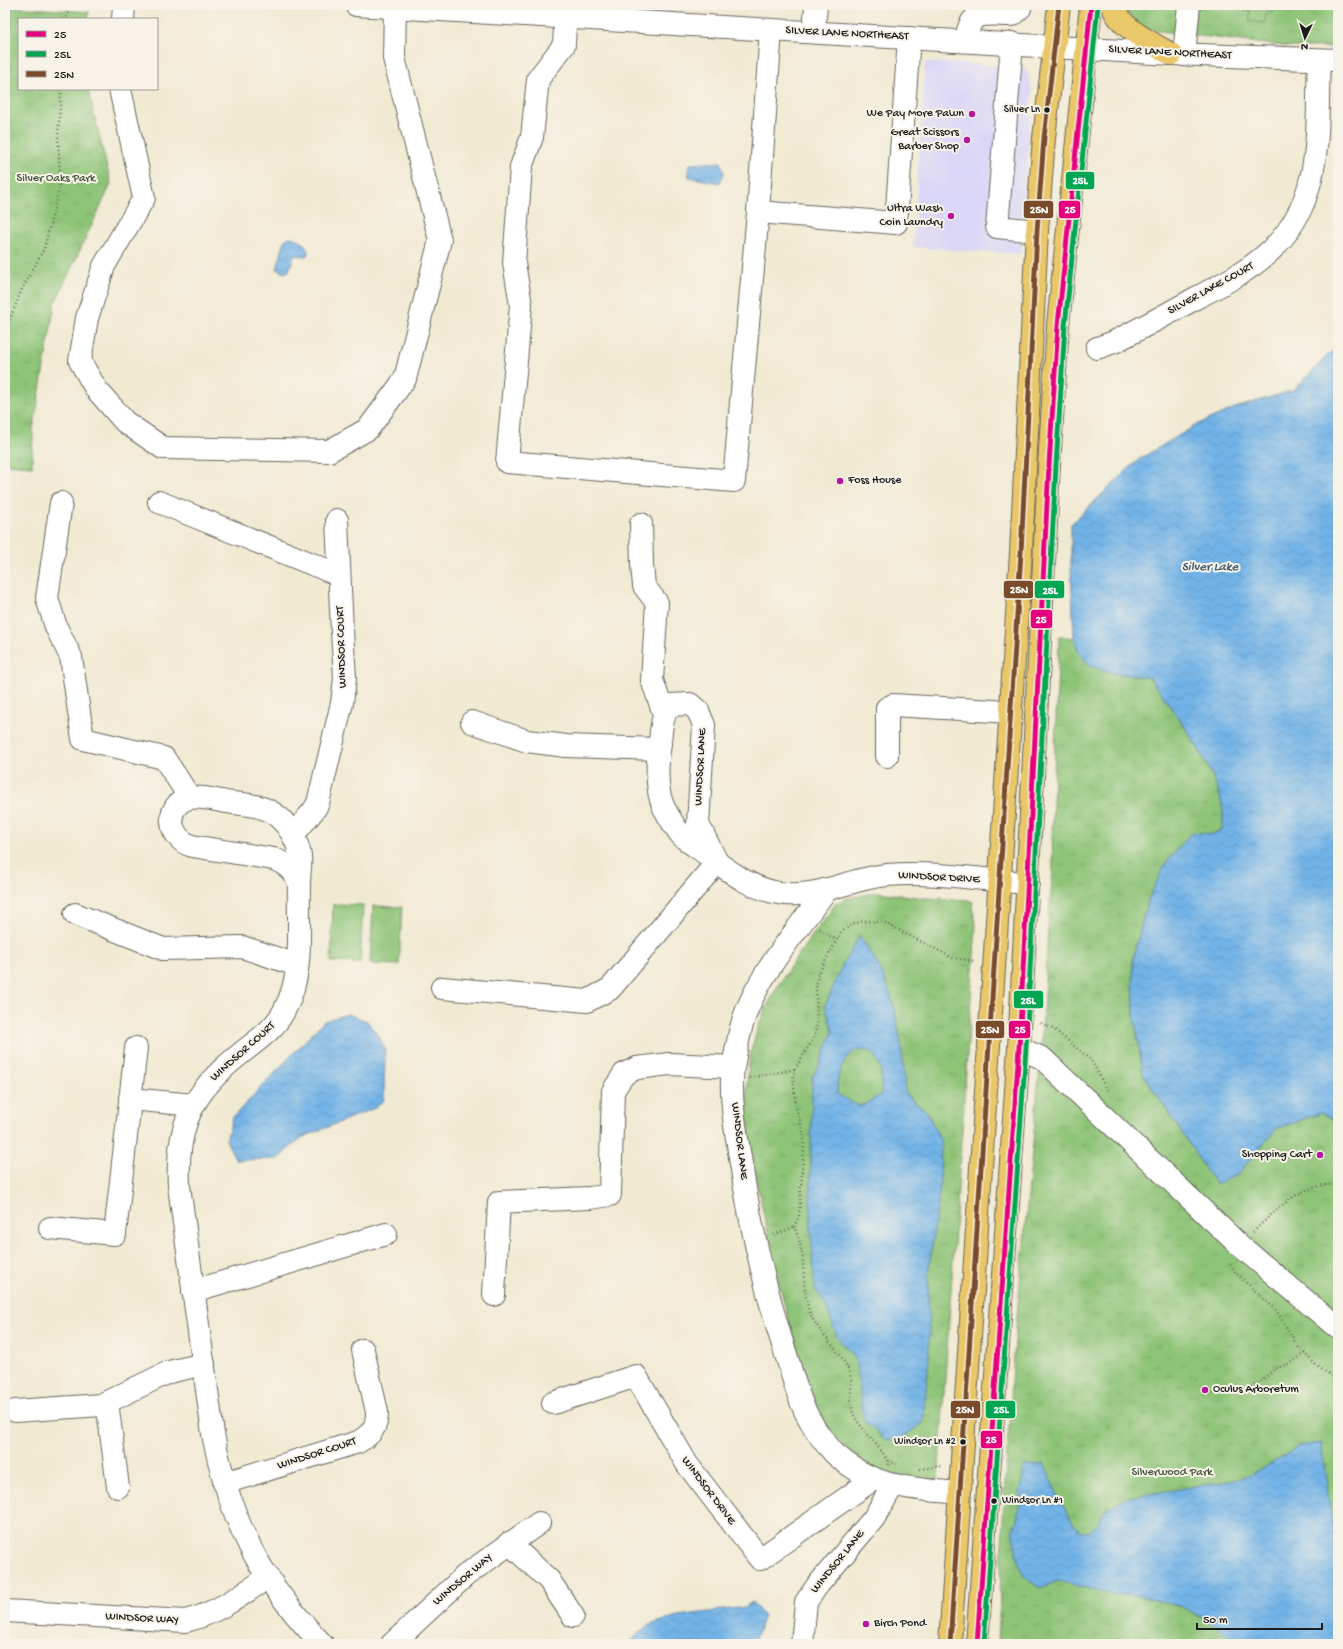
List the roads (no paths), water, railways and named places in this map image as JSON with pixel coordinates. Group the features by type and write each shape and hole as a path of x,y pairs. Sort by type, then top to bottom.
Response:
{"main road":[{"path":"950,1644 1022,538 1037,231 1044,138 1059,5"},
{"path":"977,1644 1019,1048 1049,457 1058,325 1091,5"},
{"path":"1112,5 1121,19 1140,37 1178,54"}],"street":[{"path":"123,18 124,5"},
{"name":"SILVER LANE NORTHEAST","path":"356,5 566,12 771,30 1012,43 1178,54 1328,60"},
{"path":"814,32 816,5"},
{"path":"966,41 968,27 976,16 1012,15 1020,8 1020,5"},
{"path":"1178,54 1189,5"},
{"path":"120,90 144,198 104,266 87,318 80,361 96,389 125,422 163,448 329,451 368,429 405,379 440,240 394,58 395,7"},
{"path":"566,12 564,45 538,79 532,137 521,167 514,264 521,305 507,462 734,481 758,212 771,30"},
{"path":"758,212 896,224 909,38"},
{"path":"1012,43 997,227 1037,231"},
{"name":"SILVER LAKE COURT","path":"1097,348 1114,342 1242,274 1262,260 1279,242 1296,218 1304,201 1311,178 1328,60"},
{"path":"159,502 339,575"},
{"path":"61,503 47,598 56,627 71,657 83,739 164,758 190,798 180,804 173,814 172,826 174,832 181,841 192,846 274,859 284,863 293,871 299,882"},
{"name":"WINDSOR COURT","path":"293,835 318,803 342,703 345,678 339,575 338,520"},
{"name":"WINDSOR LANE","path":"641,524 644,586 656,603 652,680 664,714"},
{"name":"WINDSOR LANE","path":"717,862 698,824 704,724 698,711 690,704 669,705 664,714 659,749 658,788 664,808 682,836 717,862 748,884 768,891 787,894 808,893 827,889"},
{"path":"887,756 887,708 893,705 1011,712"},
{"path":"472,722 527,741 566,746 659,749"},
{"name":"WINDSOR COURT","path":"190,798 200,798 264,808 282,820 293,835 299,852 301,864 299,882 299,946 291,995 284,1012 273,1026 212,1079 194,1105 181,1137 178,1161 179,1186 213,1434 224,1483 231,1506 246,1540 267,1578 280,1597 322,1644"},
{"path":"442,988 587,1001 603,994 610,989 717,862"},
{"name":"WINDSOR DRIVE","path":"827,889 857,880 887,875 922,875 1028,883"},
{"name":"WINDSOR LANE","path":"802,1644 806,1602 817,1586 874,1518 883,1483 835,1453 819,1435 809,1420 802,1404 779,1335 761,1270 746,1199 733,1110 733,1073 742,1026 753,998 770,969 827,889"},
{"path":"75,914 163,948 242,947 296,964"},
{"path":"50,1228 115,1234 136,1048"},
{"path":"1019,1048 1042,1058 1238,1244 1338,1328"},
{"path":"494,1296 499,1202 590,1198 610,1195 613,1091 624,1074 637,1068 669,1064 733,1073"},
{"path":"130,1099 194,1105"},
{"path":"193,1291 386,1234"},
{"name":"WINDSOR COURT","path":"224,1483 358,1442 367,1437 374,1430 377,1420 377,1412 363,1350"},
{"path":"15,1411 101,1405 169,1372 204,1364"},
{"name":"WINDSOR DRIVE","path":"553,1403 636,1376 687,1464 760,1559 883,1483"},
{"path":"107,1402 118,1486"},
{"path":"883,1483 959,1492"},
{"name":"WINDSOR WAY","path":"392,1644 466,1574 539,1524"},
{"path":"510,1543 549,1580 573,1616"},
{"name":"WINDSOR WAY","path":"5,1611 185,1621 203,1617 219,1609 267,1578"}],"water":[{"path":"721,162 724,173 720,183 689,177 688,170 690,164"},
{"path":"289,237 305,244 308,254 306,256 294,255 289,271 284,273 277,269 285,240"},
{"name":"Silver Lake","path":"1338,345 1338,1122 1321,1113 1276,1129 1237,1175 1216,1185 1143,1074 1134,1014 1133,959 1147,902 1165,864 1192,832 1213,834 1222,829 1223,811 1210,771 1199,750 1150,678 1107,672 1090,666 1079,652 1074,638 1071,524 1138,460 1198,424 1235,408 1294,390"},
{"path":"860,936 880,968 888,987 899,1032 905,1094 927,1112 941,1141 940,1187 928,1275 929,1358 923,1423 900,1439 886,1440 864,1421 855,1358 837,1337 824,1301 815,1290 810,1217 812,1077 819,1066 833,1031 825,1006 844,962","holes":["856,1050 870,1051 877,1061 881,1071 881,1094 868,1103 859,1106 837,1094 839,1075 843,1064"]},
{"path":"348,1014 367,1021 379,1037 385,1049 384,1100 375,1108 301,1138 278,1159 236,1160 226,1140 233,1117 324,1021"},
{"path":"1321,1443 1338,1563 1338,1644 1237,1644 1215,1625 1179,1605 1135,1596 1104,1593 1059,1581 1040,1588 1022,1575 1012,1532 1017,1520 1024,1466 1044,1464 1062,1505 1080,1532 1089,1532 1098,1522 1105,1510 1128,1497 1242,1479 1278,1460 1299,1446"},
{"path":"752,1602 764,1616 753,1644 627,1644 649,1625 678,1616 745,1607"}],"place":[{"name":"Silver Ln","path":"1047,110"},
{"name":"We Pay More Pawn","path":"972,114"},
{"name":"Great Scissors Barber Shop","path":"967,140"},
{"name":"Ultra Wash Coin Laundry","path":"951,216"},
{"name":"Foss House","path":"840,481"},
{"name":"Shopping Cart","path":"1320,1155"},
{"name":"Oculus Arboretum","path":"1205,1390"},
{"name":"Windsor Ln #2","path":"963,1442"},
{"name":"Windsor Ln #1","path":"994,1501"},
{"name":"Birch Pond","path":"866,1624"}],"park label":[{"name":"Silver Oaks Park","path":"56,179"},
{"name":"Silverwood Park","path":"1172,1473"}]}
